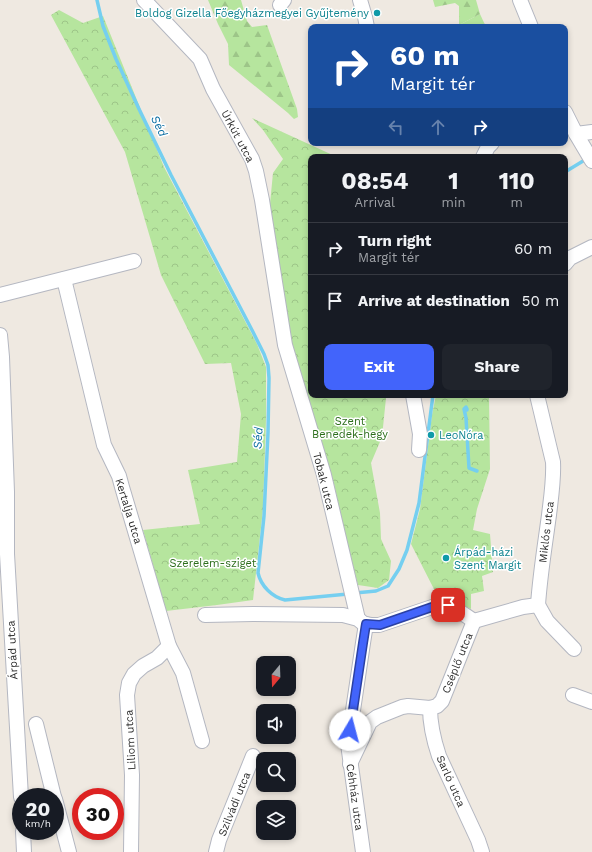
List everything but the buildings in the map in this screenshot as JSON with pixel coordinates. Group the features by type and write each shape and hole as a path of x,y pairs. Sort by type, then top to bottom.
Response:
{"street":[{"name":"Úrkút utca","path":"144,0 200,59 213,89 252,159 262,200 285,345"},
{"path":"360,0 366,24"},
{"path":"520,0 530,24"},
{"path":"568,118 588,155"},
{"path":"576,134 592,132"},
{"path":"568,260 592,246"},
{"path":"0,295 134,261"},
{"name":"Kertalja utca","path":"64,279 104,445 119,476 169,646 183,673 202,741"},
{"name":"Árpád utca","path":"0,335 7,485 3,555 20,788"},
{"name":"Tobak utca","path":"285,345 324,475 352,597 362,622"},
{"path":"414,398 420,434 419,450"},
{"name":"Miklós utca","path":"538,398 553,462 550,504 538,605"},
{"path":"205,615 343,615 362,622 380,625 441,604 454,608 474,621 523,607 538,605 547,621 574,649"},
{"name":"Cséplő utca","path":"430,708 438,706 442,701 474,621"},
{"name":"Céhház utca","path":"362,622 363,643 348,744 363,852"},
{"name":"Liliom utca","path":"131,852 132,776 127,695 129,683 134,674 143,666 157,658 169,646"},
{"path":"573,696 592,702"},
{"path":"350,764 370,722 377,717 402,707 408,706 430,708"},
{"name":"Sarló utca","path":"430,708 430,716 439,756 478,840 482,852"},
{"path":"36,724 52,788"},
{"name":"Szilvádi utca","path":"216,852 253,756"},
{"path":"64,835 68,852"},
{"path":"23,840 24,852"}],"green space":[{"path":"208,0 241,0 247,21 252,27 267,25 297,109 298,117 294,119 229,65 228,44"},
{"path":"433,0 476,0 480,14 459,24 459,6 455,3 435,7"},
{"name":"Szerelem-sziget","path":"59,10 83,23 103,16 164,167 257,344 266,367 263,509 253,600 166,611 143,530 200,524 188,470 237,462 241,414 231,363 205,364 161,275 125,152 51,15"},
{"path":"480,14 485,24 461,24"},
{"name":"Szent Benedek-hegy","path":"252,118 308,144 308,146 313,146 330,154 308,154 308,398 386,398 382,437 371,463 380,513 381,539 391,561 389,580 378,588 358,585 334,484 288,340 268,224 273,173 283,159 263,130"},
{"path":"435,398 489,398 490,469 477,509 473,530 490,534 493,572 482,576 484,591 471,594 471,609 454,601 438,597 411,544 420,509"}],"waterway":[{"name":"Séd","path":"97,0 103,26 116,59 139,109 171,175 253,332 268,365 268,433 264,516 258,573 259,578 272,594 285,600 348,594"},
{"name":"Séd","path":"568,170 588,158"},
{"name":"Séd","path":"355,593 376,591 388,586 399,569 407,550 419,503 433,398"},
{"path":"466,409 465,410 467,410 466,407 464,409 466,418 469,468 477,471"}],"place":[{"name":"Boldog Gizella Főegyházmegyei Gyűjtemény","path":"377,13"},
{"name":"LeoNóra","path":"431,435"},
{"name":"Árpád-házi Szent Margit","path":"446,558"}],"route":[{"path":"350,730 366,624 380,625 441,604 448,605"}]}
